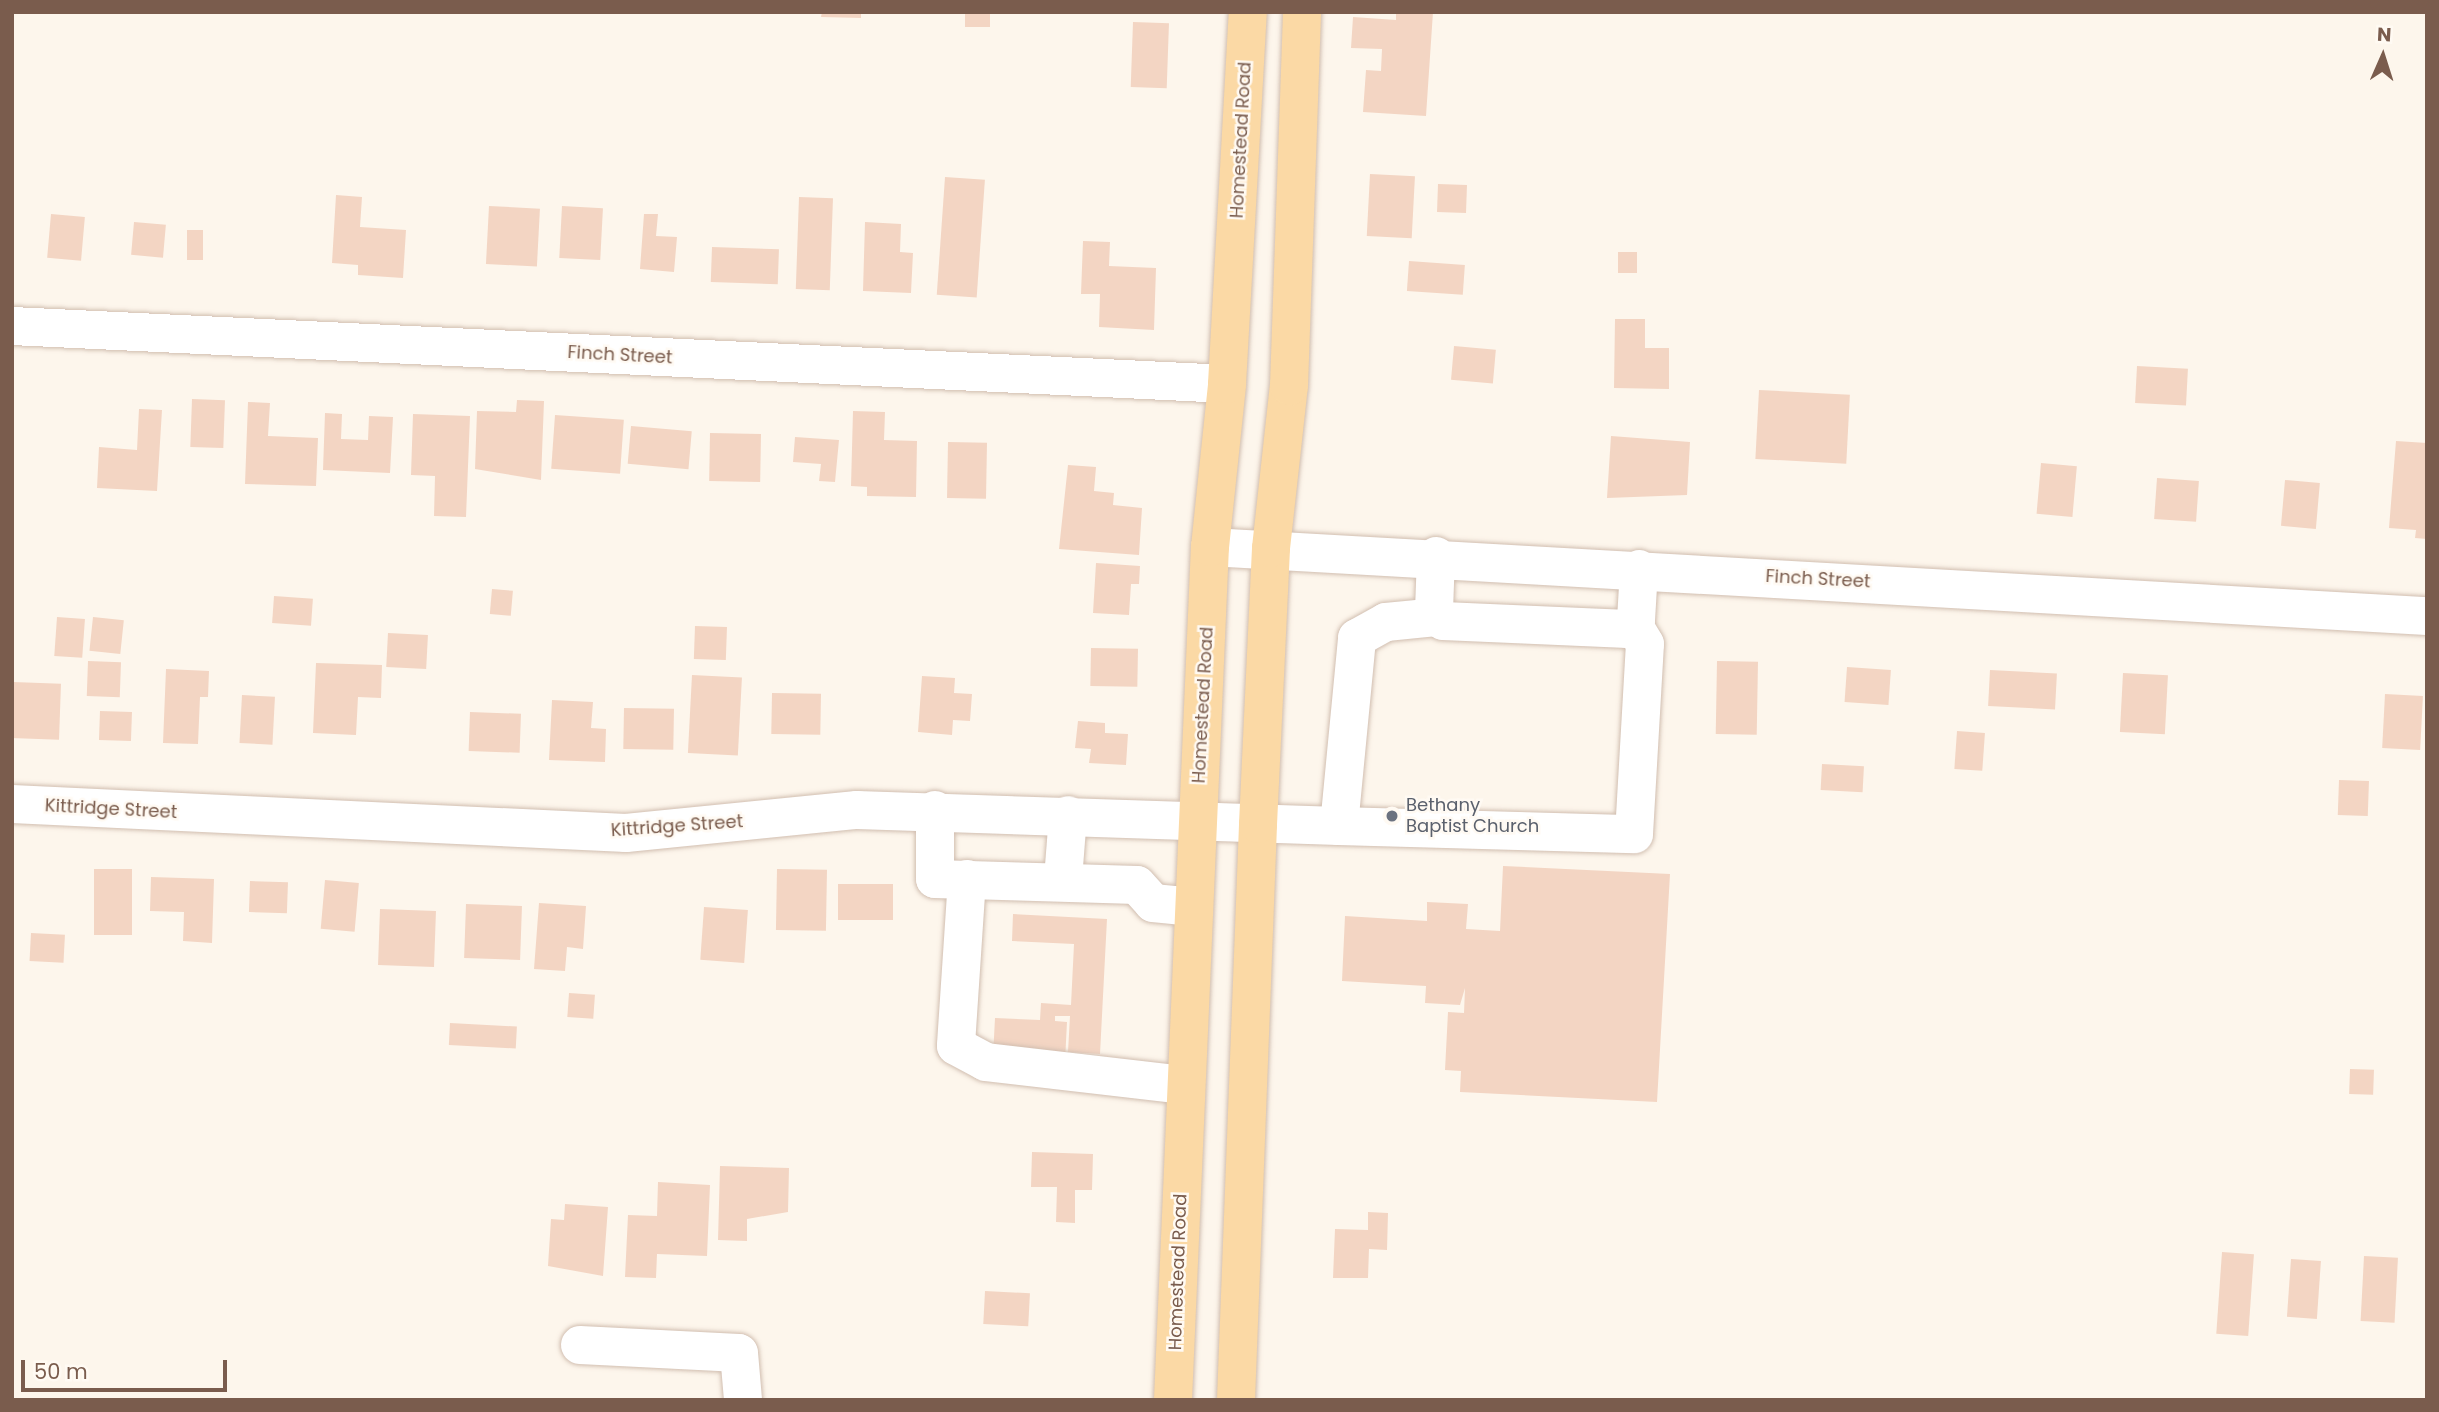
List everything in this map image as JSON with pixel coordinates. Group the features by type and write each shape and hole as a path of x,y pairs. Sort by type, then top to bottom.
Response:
{"main road":[{"name":"Homestead Road","path":"1173,1400 1210,547 1227,384 1248,12"},
{"path":"1236,1400 1247,1080 1271,548 1289,386 1302,12"},
{"path":"1186,1081 1247,1080"}],"street":[{"name":"Finch Street","path":"12,326 1227,384"},
{"name":"Finch Street","path":"1210,547 1436,556 2427,616"},
{"path":"1436,556 1436,617"},
{"path":"1339,825 1357,638 1386,622 1436,617 1634,626 1639,569"},
{"name":"Kittridge Street","path":"12,804 626,833 857,810 935,810 1198,822 1634,834 1645,644 1634,626"},
{"path":"935,810 935,879 1063,879 1137,885 1153,903 1194,907"},
{"path":"1063,879 1068,815"},
{"path":"967,879 956,1046 986,1062 1186,1081"},
{"path":"580,1345 739,1353 743,1400"}],"building":[{"path":"822,12 861,12 861,18 821,17"},
{"path":"965,12 990,12 990,27 965,27"},
{"path":"1396,12 1433,12 1426,116 1363,112 1366,70 1381,71 1382,49 1351,48 1353,17 1396,20"},
{"path":"1133,22 1169,23 1167,88 1131,87"},
{"path":"1370,174 1415,176 1412,238 1367,236"},
{"path":"945,177 985,180 977,298 937,295"},
{"path":"1438,184 1467,185 1466,213 1437,212"},
{"path":"336,195 362,197 360,227 406,230 403,278 358,275 358,265 332,263"},
{"path":"799,197 833,198 830,290 796,289"},
{"path":"489,206 540,209 537,267 486,264"},
{"path":"562,206 603,208 600,260 559,258"},
{"path":"51,214 85,217 81,261 47,258"},
{"path":"644,214 658,214 656,236 677,237 674,272 640,269"},
{"path":"134,222 166,225 163,258 131,255"},
{"path":"865,222 901,224 900,252 913,253 911,293 863,291"},
{"path":"187,230 203,230 203,260 187,260"},
{"path":"1083,241 1110,242 1109,266 1156,268 1154,330 1099,327 1100,294 1081,294"},
{"path":"712,247 779,249 778,284 711,282"},
{"path":"1618,252 1637,252 1637,273 1618,273"},
{"path":"1409,261 1465,265 1463,295 1407,291"},
{"path":"1615,319 1645,319 1645,348 1669,348 1669,389 1614,388"},
{"path":"1454,346 1496,350 1493,384 1451,380"},
{"path":"2137,366 2188,369 2186,406 2135,403"},
{"path":"1759,390 1850,395 1846,464 1755,459"},
{"path":"192,399 225,400 223,448 190,447"},
{"path":"517,400 544,401 541,480 475,469 477,411 516,412"},
{"path":"248,402 270,403 268,436 318,438 316,486 245,484"},
{"path":"139,409 162,410 157,491 97,488 99,447 137,450"},
{"path":"853,411 885,412 884,440 917,441 916,497 867,496 867,487 851,486"},
{"path":"325,413 342,414 341,439 368,440 369,416 393,417 390,473 323,470"},
{"path":"413,414 470,416 466,517 434,516 435,476 411,475"},
{"path":"555,415 624,420 620,474 551,469"},
{"path":"631,426 692,431 688,469 628,464"},
{"path":"710,433 761,434 760,482 709,481"},
{"path":"1611,436 1690,442 1687,495 1607,498"},
{"path":"795,437 839,440 835,482 819,481 821,464 793,462"},
{"path":"2396,441 2427,443 2427,539 2415,538 2416,530 2389,528"},
{"path":"948,442 987,443 986,499 947,498"},
{"path":"2041,463 2077,466 2072,517 2037,514"},
{"path":"1068,465 1096,467 1094,491 1114,493 1113,505 1142,508 1139,555 1059,549"},
{"path":"2157,478 2199,481 2196,522 2154,519"},
{"path":"2285,480 2320,483 2316,529 2281,526"},
{"path":"1096,563 1140,566 1139,584 1131,584 1129,615 1093,613"},
{"path":"492,589 513,591 511,616 490,614"},
{"path":"274,596 313,599 311,626 272,623"},
{"path":"57,617 85,619 82,658 54,656"},
{"path":"93,617 124,620 120,654 89,651"},
{"path":"695,626 727,627 726,660 694,659"},
{"path":"388,633 428,635 426,669 386,667"},
{"path":"1091,648 1138,649 1137,687 1090,686"},
{"path":"88,661 121,662 120,697 87,696"},
{"path":"1717,661 1758,662 1757,735 1716,734"},
{"path":"316,663 382,665 381,698 358,697 356,735 313,733"},
{"path":"1847,667 1891,670 1888,705 1845,702"},
{"path":"166,669 209,671 208,697 200,697 198,744 163,743"},
{"path":"1990,670 2057,674 2055,709 1988,706"},
{"path":"2123,673 2168,675 2165,734 2120,732"},
{"path":"692,675 742,678 738,756 688,753"},
{"path":"922,676 955,678 954,693 972,694 970,721 953,720 952,735 918,732"},
{"path":"13,682 61,684 59,740 12,738"},
{"path":"772,693 821,694 820,735 771,734"},
{"path":"2385,694 2423,696 2420,750 2382,748"},
{"path":"242,695 275,697 272,745 239,743"},
{"path":"552,700 593,702 591,728 606,729 605,762 549,760"},
{"path":"624,708 674,709 673,750 623,749"},
{"path":"100,711 132,712 131,741 99,740"},
{"path":"470,712 521,714 520,753 469,751"},
{"path":"1078,721 1105,723 1105,733 1128,734 1126,765 1089,763 1091,749 1075,748"},
{"path":"1957,731 1985,733 1982,771 1954,769"},
{"path":"1822,764 1864,766 1863,792 1821,790"},
{"path":"2339,780 2369,781 2368,816 2338,815"},
{"path":"1503,866 1670,874 1657,1102 1460,1092 1461,1071 1445,1070 1448,1012 1464,1013 1465,988 1460,1005 1425,1003 1426,986 1342,981 1345,916 1427,921 1427,902 1468,904 1466,929 1500,931"},
{"path":"94,869 132,869 132,935 94,935"},
{"path":"777,869 827,870 826,931 776,930"},
{"path":"151,877 214,879 212,943 183,941 184,912 150,911"},
{"path":"325,880 359,883 355,932 321,929"},
{"path":"250,881 288,882 287,913 249,912"},
{"path":"838,884 893,884 893,920 838,920"},
{"path":"539,903 586,906 583,949 567,947 565,971 534,969"},
{"path":"466,904 522,906 520,960 464,958"},
{"path":"704,907 748,910 744,963 700,960"},
{"path":"380,909 436,911 434,967 378,965"},
{"path":"1013,914 1107,919 1100,1054 1068,1052 1070,1016 1055,1016 1055,1021 1067,1022 1065,1061 993,1057 995,1018 1040,1020 1041,1003 1071,1005 1074,944 1012,941"},
{"path":"31,933 65,935 63,963 30,961"},
{"path":"569,993 595,995 593,1019 567,1017"},
{"path":"450,1023 517,1027 516,1048 449,1045"},
{"path":"2350,1069 2374,1070 2373,1095 2349,1094"},
{"path":"1032,1152 1093,1154 1092,1190 1075,1190 1075,1223 1056,1222 1057,1187 1031,1187"},
{"path":"720,1166 789,1168 788,1212 747,1219 747,1241 718,1240"},
{"path":"658,1182 710,1185 707,1256 657,1254 656,1278 625,1277 628,1215 657,1216"},
{"path":"565,1204 608,1207 603,1276 548,1266 551,1219 564,1220"},
{"path":"1368,1212 1388,1213 1387,1250 1369,1249 1368,1278 1333,1278 1335,1229 1368,1230"},
{"path":"2222,1252 2254,1254 2248,1336 2216,1334"},
{"path":"2364,1256 2398,1258 2395,1323 2361,1321"},
{"path":"2291,1259 2321,1261 2317,1319 2287,1317"},
{"path":"985,1291 1030,1293 1028,1326 983,1324"}],"place":[{"name":"Bethany Baptist Church","path":"1392,816"}]}
